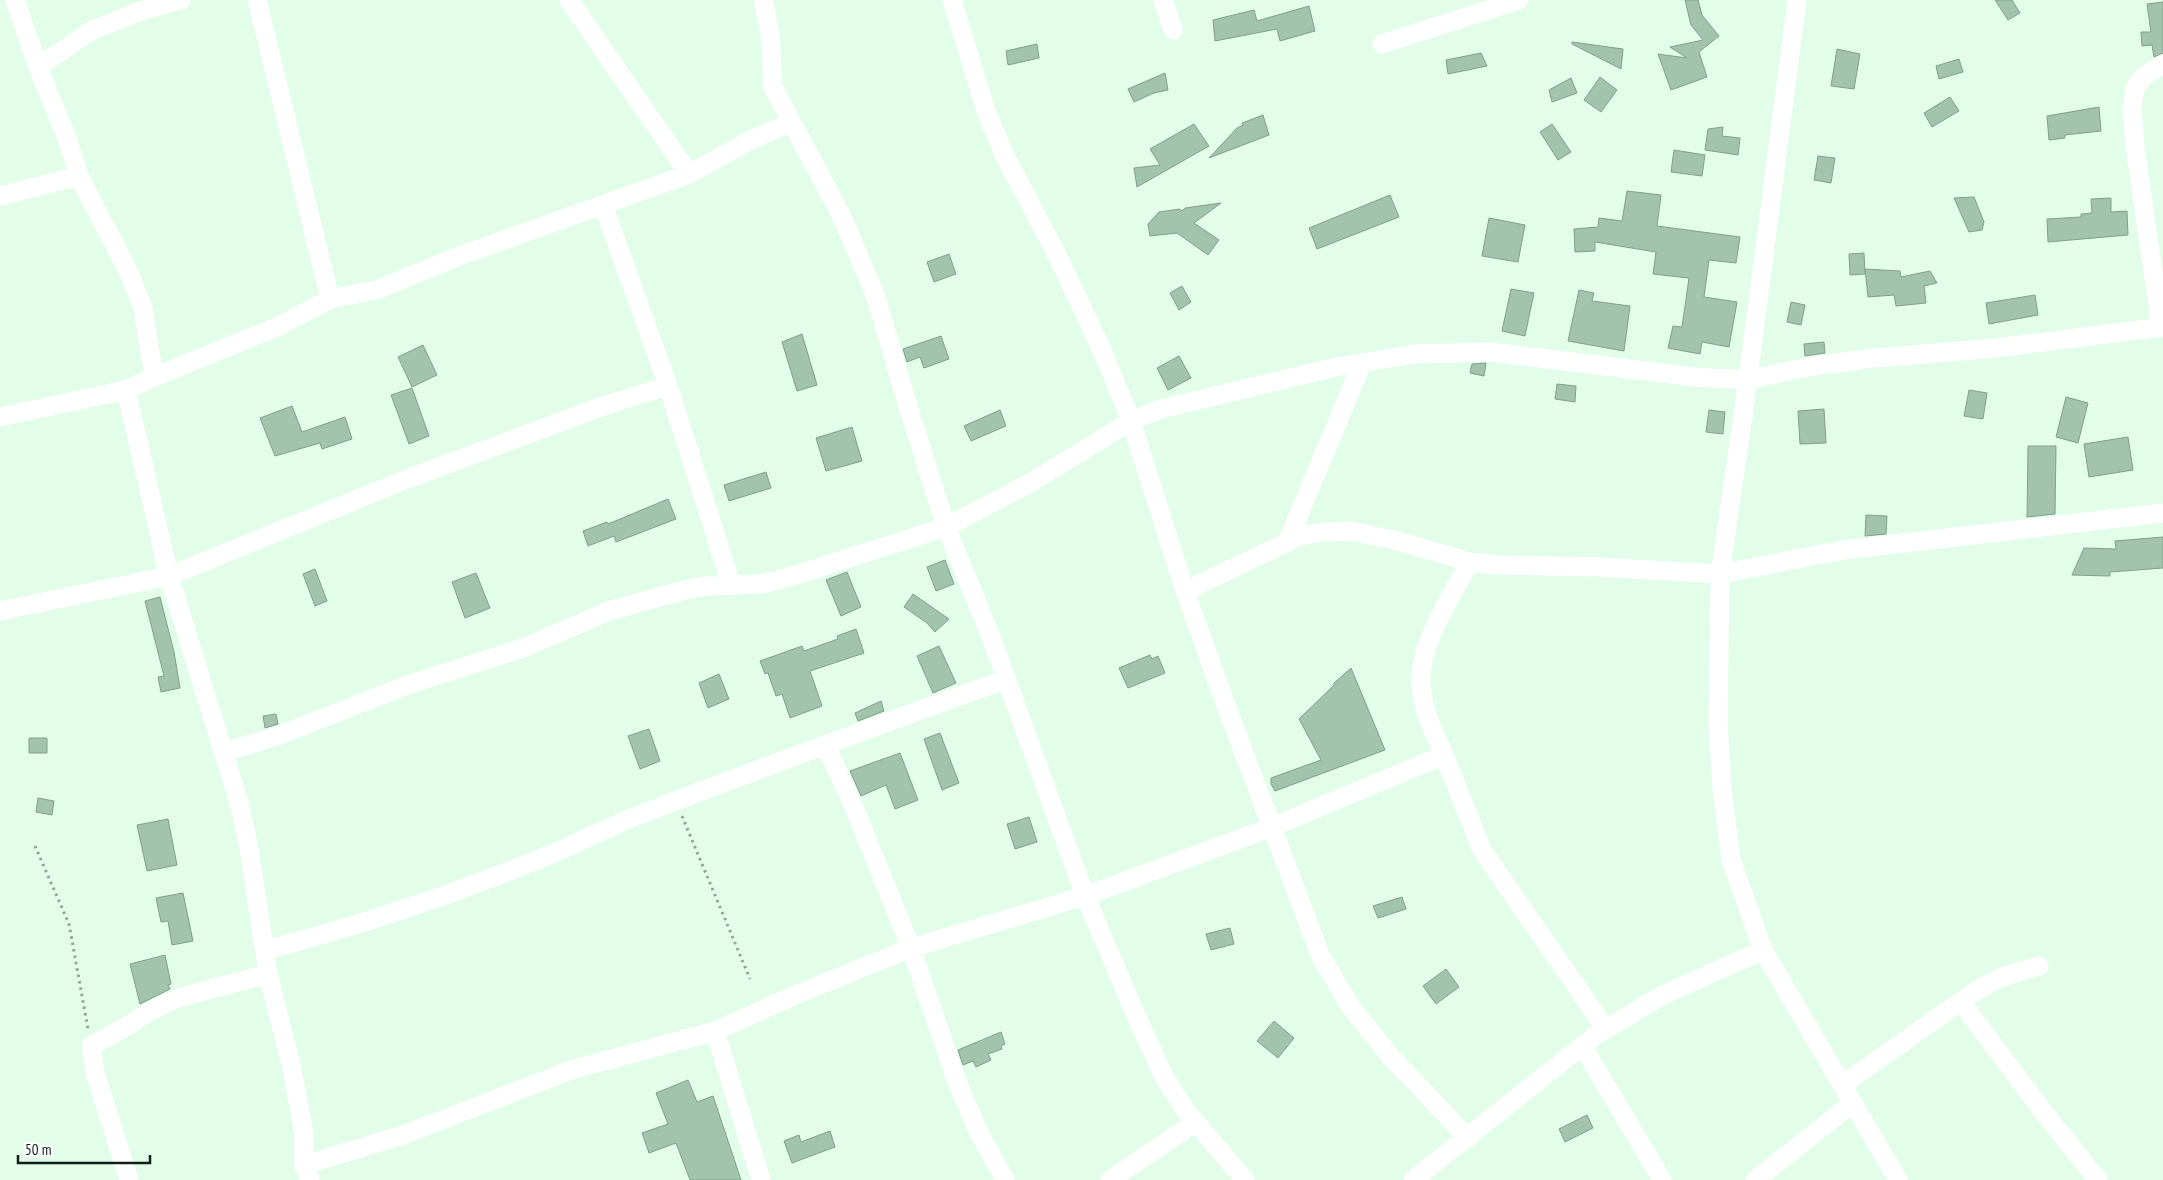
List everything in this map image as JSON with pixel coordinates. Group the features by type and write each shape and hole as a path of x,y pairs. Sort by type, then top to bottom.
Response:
{"street":[{"path":"15,0 38,67 68,141 78,176 129,272 143,308 154,377"},
{"path":"38,67 91,31 140,11 181,0"},
{"path":"256,0 330,299"},
{"path":"569,0 689,174"},
{"path":"763,0 770,33 773,87 843,219 876,297 907,404 946,526 1006,679 1085,896 1164,1077 1196,1122 1245,1180"},
{"path":"952,0 986,111 1005,156 1058,257 1101,348 1130,421 1185,591 1321,957 1351,1007 1391,1057 1468,1138"},
{"path":"1162,0 1173,30"},
{"path":"1382,44 1518,0"},
{"path":"1797,0 1748,380 1720,574 1718,723 1730,860 1763,950 1898,1180"},
{"path":"225,752 277,736 410,684 523,648 610,611 685,590 731,584 761,584 786,578 946,526 1030,483 1130,421 1161,409 1336,367 1414,354 1490,352 1695,377 1748,380 1807,367 1872,358 1996,348 2162,327 2132,109 2135,88 2143,77 2163,64"},
{"path":"0,417 126,390 279,326 330,299 376,290 462,255 689,174 791,122"},
{"path":"0,196 78,176"},
{"path":"602,205 668,386 731,584"},
{"path":"1287,543 1362,362"},
{"path":"0,612 169,576 407,479 606,405 668,386"},
{"path":"126,390 169,576 225,752 250,849 268,974 292,1069 304,1134 307,1172 571,1070 715,1031 800,993 911,948 1085,896 1272,827 1444,755"},
{"path":"1185,591 1300,536 1316,533 1351,531 1398,541 1470,562 1498,565 1598,567 1720,574 1843,550 2163,513"},
{"path":"1470,562 1434,630 1422,665 1421,692 1429,722 1482,850 1606,1029"},
{"path":"264,950 329,934 422,902 547,856 625,821 676,801 1006,679"},
{"path":"825,745 849,795 911,948 957,1082 978,1131 1004,1180"},
{"path":"1413,1180 1468,1138 1582,1045 1606,1029 1661,996 1763,950"},
{"path":"1842,1085 1977,990 2002,977 2039,966"},
{"path":"129,1180 95,1073 91,1046 150,1011 178,998 268,974"},
{"path":"1961,1002 2045,1114 2098,1180"},
{"path":"715,1031 761,1180"},
{"path":"1582,1045 1662,1180"},
{"path":"1754,1180 1853,1103"},
{"path":"1110,1180 1196,1122"}],"path":[{"path":"676,801 750,979"},
{"path":"35,846 69,924 91,1046"}],"building":[{"path":"1685,0 1698,0 1702,15 1719,36 1699,52 1707,77 1671,90 1658,54 1687,58 1670,47 1703,40 1691,25"},
{"path":"1995,0 2012,0 2020,13 2008,20"},
{"path":"2163,2 2163,53 2154,57 2152,45 2142,46 2141,32 2151,32 2147,4"},
{"path":"1309,6 1315,31 1280,41 1277,29 1215,41 1213,20 1254,10 1257,21"},
{"path":"1572,42 1623,49 1621,69 1572,44"},
{"path":"1037,44 1039,58 1008,65 1006,51"},
{"path":"1837,49 1860,54 1854,89 1831,86"},
{"path":"1481,53 1487,66 1448,74 1446,60"},
{"path":"1959,59 1963,72 1939,79 1936,66"},
{"path":"1165,73 1168,90 1154,93 1134,102 1128,89"},
{"path":"1600,77 1617,90 1601,112 1584,100"},
{"path":"1571,78 1577,93 1552,102 1549,90"},
{"path":"1950,97 1959,111 1932,127 1924,113"},
{"path":"2099,107 2101,131 2065,135 2065,138 2049,140 2047,116"},
{"path":"1263,115 1269,135 1209,158 1237,128 1243,125 1242,123"},
{"path":"1194,124 1209,146 1137,187 1134,168 1160,165 1150,149"},
{"path":"1552,124 1571,152 1558,160 1540,132"},
{"path":"1723,127 1722,136 1740,138 1738,155 1705,150 1708,129"},
{"path":"1674,150 1705,155 1702,176 1671,172"},
{"path":"1818,156 1835,158 1831,183 1814,180"},
{"path":"1627,191 1661,195 1657,226 1740,237 1736,263 1709,260 1704,297 1737,302 1729,347 1702,342 1700,354 1668,348 1673,326 1682,327 1689,278 1653,274 1656,252 1595,242 1595,251 1575,252 1574,229 1598,227 1599,218 1622,221"},
{"path":"1390,195 1399,217 1317,249 1309,228"},
{"path":"1974,197 1984,222 1982,230 1969,232 1954,198"},
{"path":"2111,198 2111,212 2127,211 2128,235 2048,242 2047,219 2081,217 2081,214 2092,213 2091,199"},
{"path":"1221,203 1194,223 1219,240 1208,255 1177,233 1150,236 1148,224 1159,212 1180,209 1182,211 1185,208"},
{"path":"1489,218 1525,225 1518,262 1482,256"},
{"path":"1864,253 1865,274 1850,275 1849,254"},
{"path":"949,254 956,274 934,282 927,262"},
{"path":"1865,269 1900,271 1901,277 1930,271 1937,283 1924,286 1926,303 1896,306 1894,295 1868,297"},
{"path":"1182,286 1191,302 1179,310 1170,293"},
{"path":"1511,289 1534,293 1525,336 1502,331"},
{"path":"1579,290 1594,293 1592,301 1630,306 1624,351 1568,341"},
{"path":"2035,295 2038,315 1989,324 1986,303"},
{"path":"1791,302 1805,305 1801,325 1787,322"},
{"path":"802,334 817,385 797,391 782,342"},
{"path":"941,336 949,359 924,368 920,357 907,362 903,349"},
{"path":"1824,342 1825,353 1805,356 1804,344"},
{"path":"423,345 437,375 412,387 398,357"},
{"path":"1179,356 1191,378 1168,390 1157,368"},
{"path":"1486,363 1484,376 1470,373 1472,364"},
{"path":"1557,384 1576,386 1575,402 1555,399"},
{"path":"412,388 429,436 409,444 391,395"},
{"path":"1969,390 1987,393 1983,419 1964,416"},
{"path":"2066,397 2088,403 2078,443 2056,437"},
{"path":"292,406 302,432 345,417 352,439 322,449 320,443 275,456 260,418"},
{"path":"1824,409 1826,443 1800,444 1798,411"},
{"path":"1000,410 1006,426 971,441 964,426"},
{"path":"1709,410 1725,412 1723,434 1706,432"},
{"path":"852,427 862,461 826,471 816,438"},
{"path":"2128,437 2133,470 2089,477 2084,444"},
{"path":"2028,446 2056,446 2055,514 2027,517"},
{"path":"766,472 771,488 729,501 724,485"},
{"path":"668,499 676,519 616,542 614,536 588,546 583,531 607,522 608,524"},
{"path":"1866,515 1887,516 1886,534 1865,536"},
{"path":"2163,537 2163,568 2110,572 2110,576 2072,575 2084,548 2116,549 2115,541"},
{"path":"945,560 954,584 936,591 927,567"},
{"path":"315,569 327,601 315,606 303,574"},
{"path":"847,572 861,607 841,616 826,580"},
{"path":"476,573 490,608 465,618 452,582"},
{"path":"913,594 949,619 935,632 927,623 904,607"},
{"path":"160,597 174,652 180,688 161,692 158,677 164,676 145,601"},
{"path":"856,629 864,653 810,671 822,706 790,718 782,694 776,696 768,673 765,674 760,661 802,646 804,651 838,639 837,636"},
{"path":"939,646 956,683 933,693 917,656"},
{"path":"1150,655 1152,659 1158,656 1165,673 1128,688 1119,668"},
{"path":"1351,668 1385,750 1275,791 1271,784 1271,778 1321,760 1299,719"},
{"path":"719,674 729,699 708,708 699,683"},
{"path":"881,701 884,711 858,721 855,713"},
{"path":"276,714 278,724 265,728 263,716"},
{"path":"649,729 660,761 640,769 628,736"},
{"path":"940,733 959,783 942,790 924,739"},
{"path":"29,738 47,738 47,753 29,753"},
{"path":"900,753 918,800 895,809 886,785 861,796 850,771"},
{"path":"38,798 54,801 52,815 36,812"},
{"path":"1029,817 1037,842 1015,849 1007,824"},
{"path":"168,819 177,865 147,871 137,825"},
{"path":"183,893 193,941 172,945 168,921 161,922 156,898"},
{"path":"1402,897 1406,909 1378,918 1373,906"},
{"path":"1230,928 1234,944 1211,950 1206,934"},
{"path":"165,955 171,984 168,985 170,989 140,1004 130,964"},
{"path":"1446,969 1459,987 1436,1004 1423,986"},
{"path":"1274,1021 1294,1038 1278,1058 1257,1041"},
{"path":"1001,1032 1005,1044 1001,1046 1002,1049 988,1054 991,1060 976,1067 973,1061 963,1065 958,1050"},
{"path":"688,1080 697,1102 713,1096 741,1180 690,1180 676,1143 649,1153 642,1133 668,1124 656,1093"},
{"path":"1587,1115 1593,1128 1565,1142 1559,1129"},
{"path":"830,1131 835,1147 792,1163 784,1141 799,1135 801,1142"}]}
